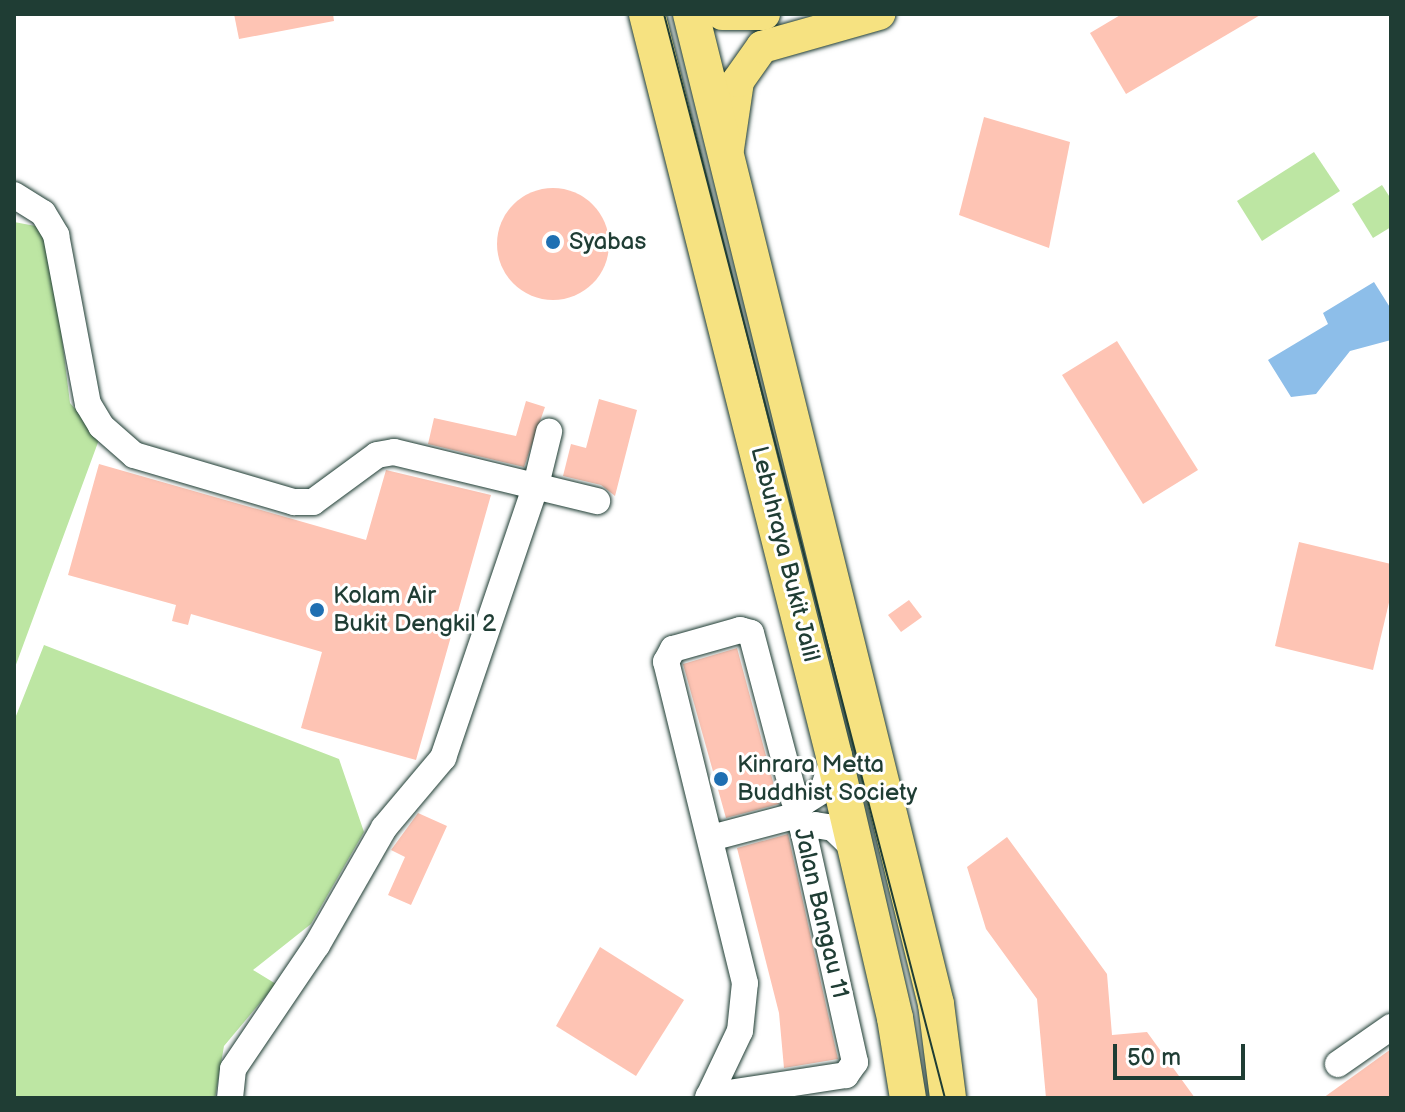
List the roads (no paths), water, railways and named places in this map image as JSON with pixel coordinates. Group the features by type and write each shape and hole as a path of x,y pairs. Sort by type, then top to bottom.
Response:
{"highway":[{"name":"Lebuhraya Bukit Jalil","path":"647,14 857,851 908,1098"},
{"name":"Lebuhraya Bukit Jalil","path":"691,14 728,149 936,1004 948,1098"}],"main road":[{"path":"722,14 764,14"},
{"path":"728,149 738,81 748,59 762,47 871,15"}],"street":[{"path":"14,195 43,213 56,235 88,404 101,426 134,455 294,502 313,502 377,455 394,452 597,501"},
{"path":"230,1098 233,1069 317,945 384,828 443,758 536,485 549,432"},
{"name":"Jalan Bangau 11","path":"740,630 751,633 799,816 855,1062 851,1072 708,1097 740,1031 745,983 666,662 673,649 740,630"},
{"path":"799,816 804,802 823,790 834,756"},
{"path":"711,838 799,816 815,825 833,828 857,851"},
{"path":"1338,1064 1391,1027"}],"water":[{"path":"1374,282 1391,309 1391,340 1350,351 1316,394 1291,397 1268,360 1328,324 1323,313"}],"tram line":[{"path":"664,14 945,1098"}],"place":[{"name":"Syabas","path":"553,242"},
{"name":"Kolam Air Bukit Dengkil 2","path":"317,610"},
{"name":"Kinrara Metta Buddhist Society","path":"721,779"}]}
